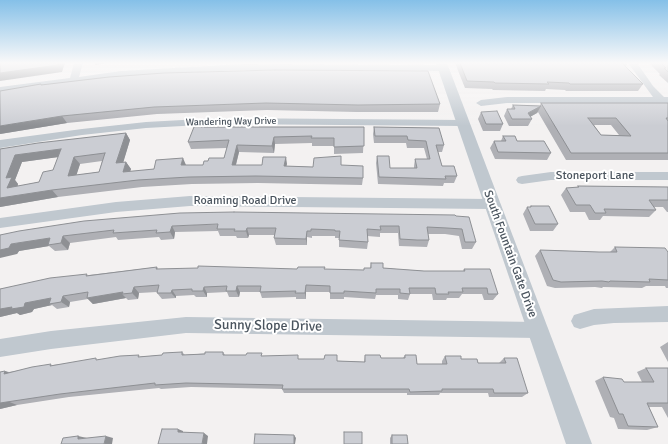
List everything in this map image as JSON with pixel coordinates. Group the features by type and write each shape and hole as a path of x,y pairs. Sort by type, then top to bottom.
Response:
{"street":[{"path":"0,90 42,84"},
{"name":"South Fountain Gate Drive","path":"449,84 579,444"},
{"path":"647,84 664,100"},
{"path":"481,103 507,100 664,100"},
{"name":"Wandering Way Drive","path":"0,144 82,132 146,125 212,122 463,123"},
{"name":"Stoneport Lane","path":"522,180 551,176 668,176"},
{"name":"Roaming Road Drive","path":"0,223 116,207 190,201 491,204"},
{"path":"580,321 594,317 614,315 668,314"},
{"name":"Sunny Slope Drive","path":"0,348 51,340 186,325 538,330"}],"building":[{"path":"52,84 433,84 440,104 358,105 266,103 154,107 62,116 0,126 0,91"},
{"path":"570,84 643,84 570,84"},
{"path":"541,103 668,103 668,118 666,118 668,121 668,153 571,153","holes":["588,118 616,118 631,136 601,135"]},
{"path":"513,105 541,106 528,113 532,119 512,119 507,109 515,109"},
{"path":"497,111 503,124 486,124 481,112"},
{"path":"194,127 364,127 364,146 334,147 334,138 311,138 312,136 274,137 272,146 237,145 232,165 262,165 263,157 286,157 284,166 313,167 314,158 341,156 341,165 363,166 363,178 256,176 189,177 138,180 52,190 0,198 0,149 126,133 116,163 126,162 123,172 154,169 156,160 183,158 181,165 203,165 204,161 208,161 209,158 224,158 229,140 188,142","holes":["61,149 53,170 43,172 39,182 7,188 12,177 6,178 15,155","105,153 99,172 68,176 74,157"]},
{"path":"374,127 439,128 444,145 436,145 442,166 454,166 457,176 445,176 446,179 379,177 377,156 389,156 390,168 417,168 415,159 430,159 426,141 408,140 407,136 375,136"},
{"path":"503,136 515,136 517,141 544,141 551,153 498,152 494,141 506,141"},
{"path":"578,186 668,187 668,200 649,200 656,210 604,209 606,213 595,213 590,205 576,205 566,188 579,187"},
{"path":"549,206 558,224 535,224 527,207"},
{"path":"234,212 455,215 469,217 476,242 465,242 462,229 427,227 429,240 417,240 400,239 399,226 380,226 381,230 367,229 368,242 339,240 340,231 335,230 311,229 311,231 307,231 306,239 274,238 276,228 247,228 246,231 234,231 235,229 217,229 218,224 172,226 170,232 156,233 157,230 113,233 114,230 63,236 61,243 48,245 50,238 11,244 9,248 0,250 0,235 19,231 84,221 180,213"},
{"path":"615,247 665,248 668,252 668,280 649,279 650,282 561,282 553,280 540,250 617,252"},
{"path":"371,263 383,263 383,268 424,271 465,271 464,269 490,269 498,294 488,294 487,288 462,288 463,292 448,292 449,294 436,294 435,288 409,288 410,294 400,293 400,289 376,289 376,293 344,291 344,293 330,293 330,286 306,285 305,293 295,293 296,291 260,292 261,286 237,286 236,291 226,291 227,286 204,287 203,291 192,291 192,289 172,290 171,293 157,293 159,285 134,287 132,293 122,294 123,292 87,298 88,292 63,296 61,302 49,304 51,298 25,303 24,307 0,309 0,289 50,278 87,274 86,276 157,267 156,269 198,268 198,266 297,269 298,267 325,267 324,269 364,270 364,268 371,268"},
{"path":"182,352 182,355 205,354 205,352 223,352 223,355 262,353 261,356 298,355 298,359 324,359 325,355 337,355 337,361 365,362 365,355 380,355 381,358 405,358 405,355 416,355 417,364 447,364 445,356 461,356 461,359 477,359 478,363 506,363 504,358 517,358 528,393 494,393 493,389 442,389 442,391 410,392 409,389 282,389 283,385 186,383 155,385 155,383 60,394 0,403 0,372 5,371 4,374 32,367 51,364 50,366 96,358 96,360 120,356 139,355 138,357"},
{"path":"646,368 668,368 668,403 647,403 658,427 628,426 623,414 619,414 603,377 622,379 624,382 654,382"},
{"path":"162,429 178,429 178,432 204,433 202,444 158,444"},
{"path":"344,432 362,432 362,444 344,444"},
{"path":"255,434 294,435 294,444 254,444"},
{"path":"392,435 407,435 408,444 392,444"},
{"path":"78,436 78,439 106,436 104,444 61,444 63,438"}]}
